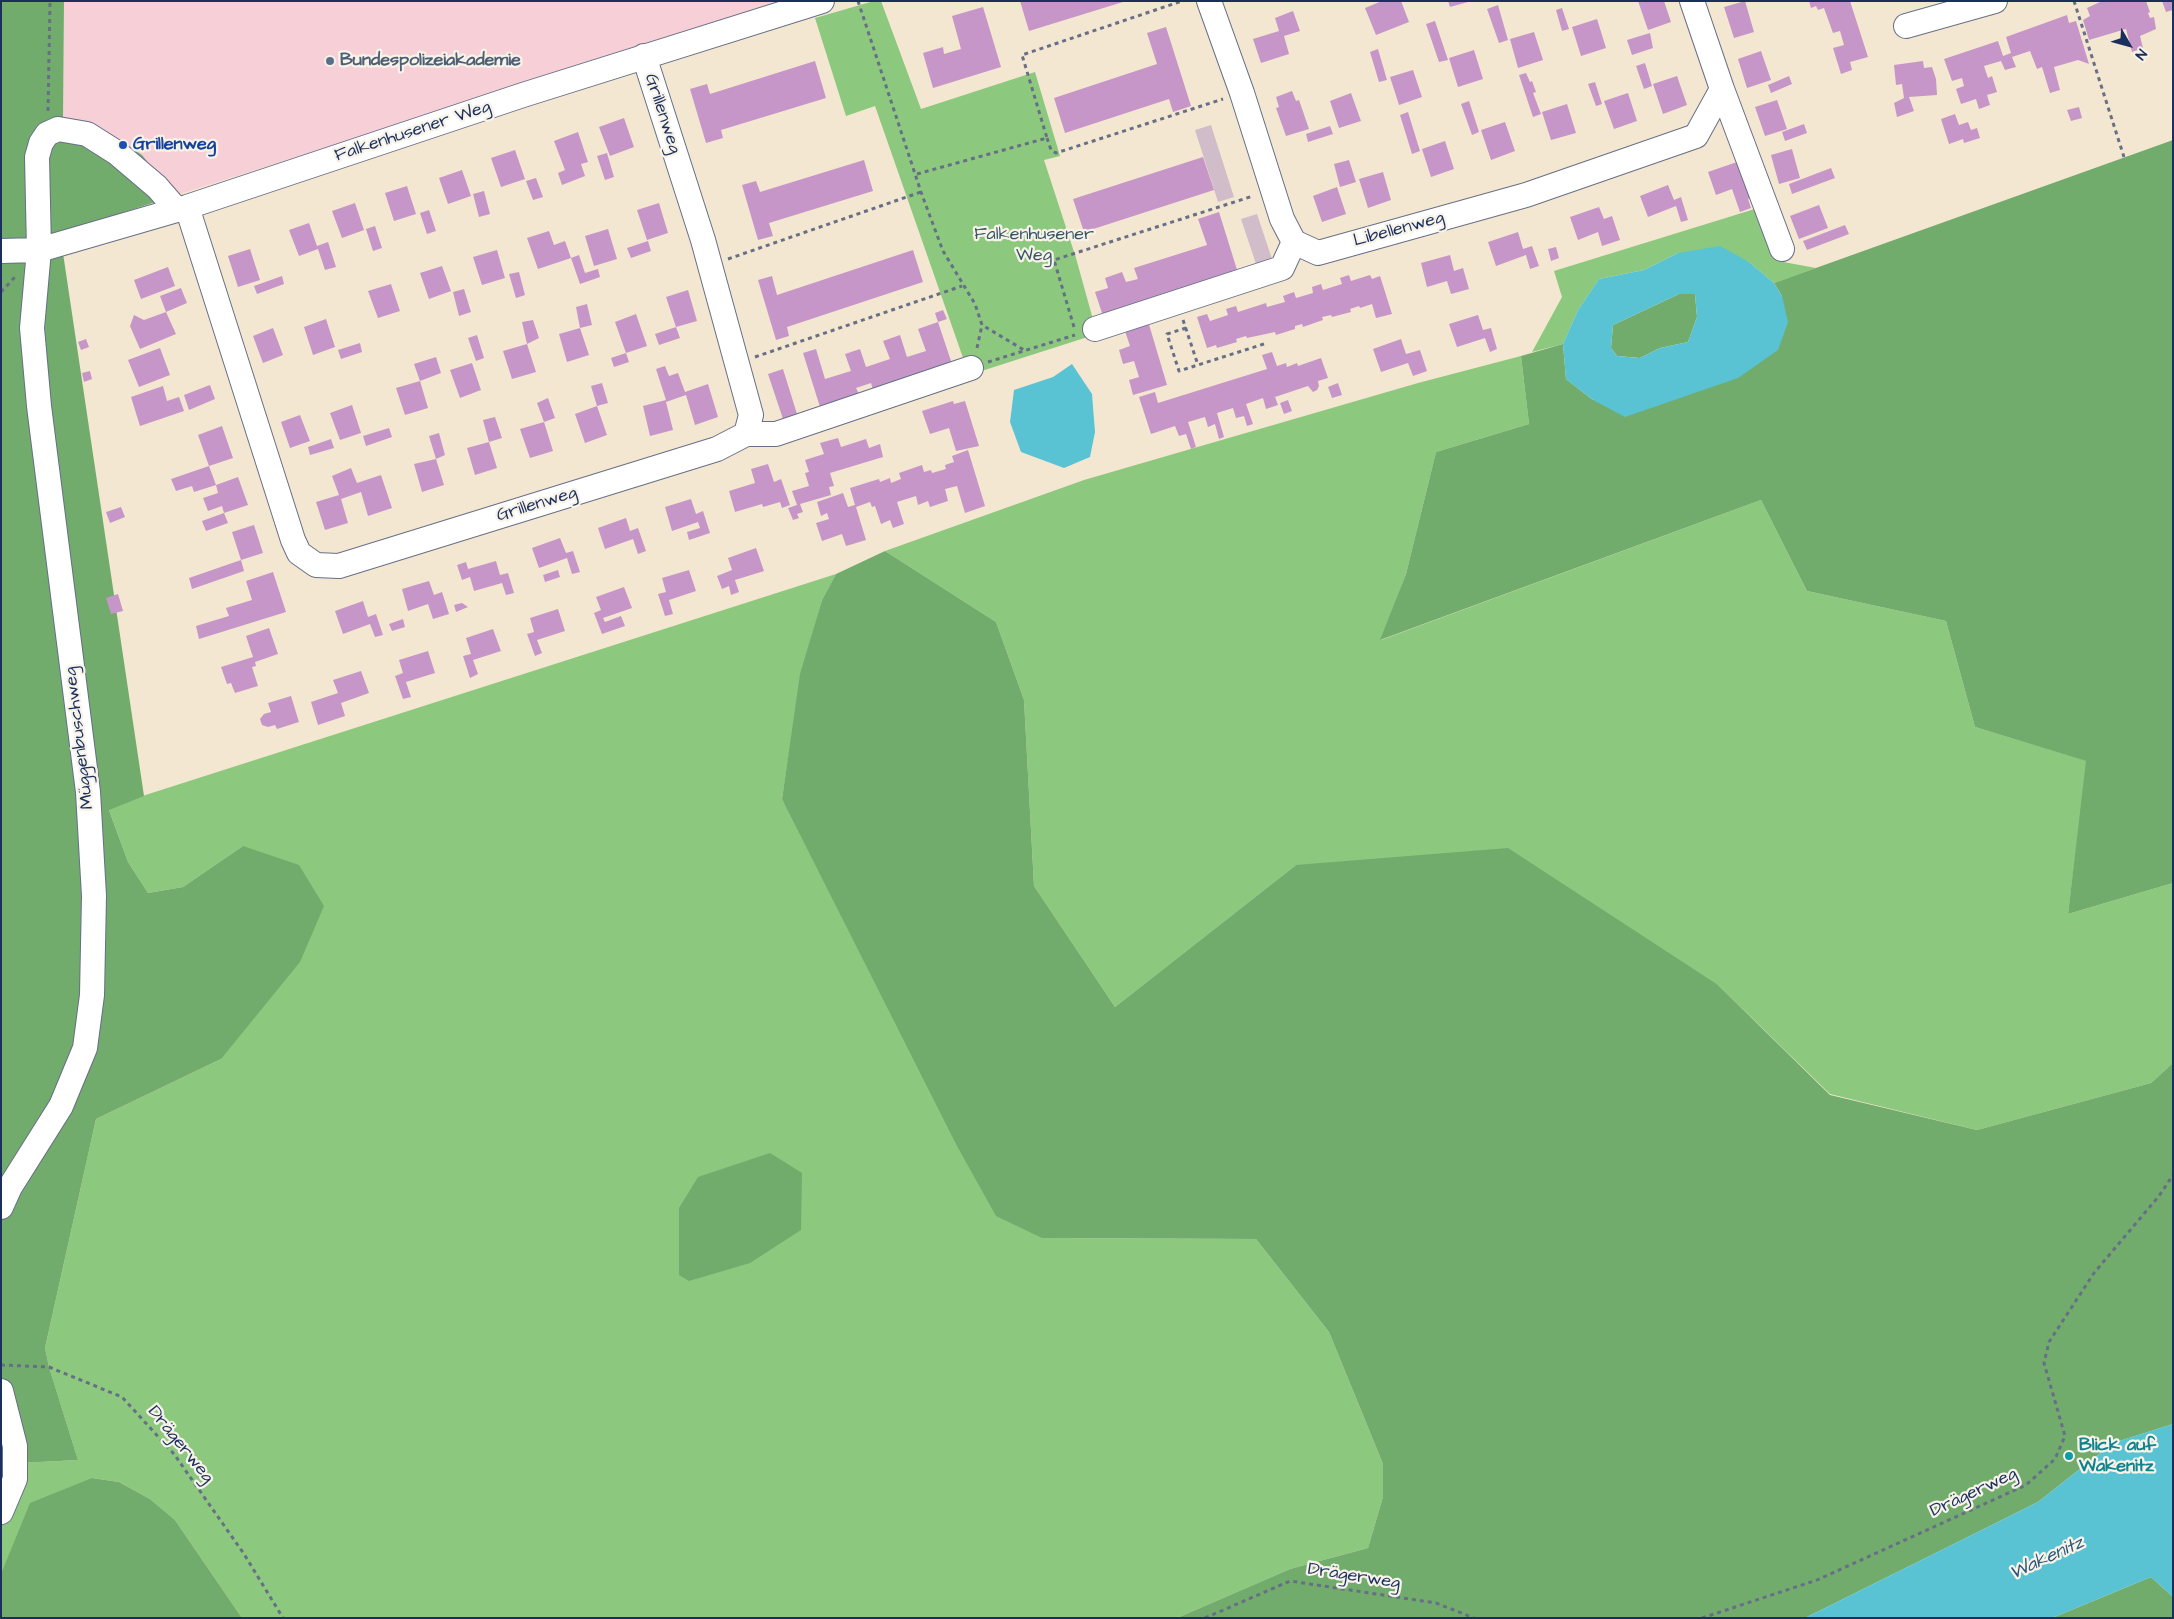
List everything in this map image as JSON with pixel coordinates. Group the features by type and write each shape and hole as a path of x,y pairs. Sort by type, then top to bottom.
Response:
{"street":[{"name":"Falkenhusener Weg","path":"1,251 39,250 182,208 644,56 822,1"},
{"path":"1095,329 1282,268 1294,242 1282,219 1242,92 1209,1"},
{"path":"1692,1 1722,89 1782,249"},
{"path":"1906,26 1995,1"},
{"name":"Grillenweg","path":"182,208 293,540 299,553 316,565 339,566 364,559 717,449 746,434 752,415 710,265 644,56"},
{"name":"Libellenweg","path":"1294,242 1318,253 1526,195 1696,136 1722,89"},
{"path":"53,132 87,134 117,153 182,208"},
{"name":"Müggenbuschweg","path":"1,1207 10,1187 61,1106 85,1048 92,995 94,896 88,792 38,406 32,328 39,250 37,157 41,143 53,132"},
{"path":"746,434 776,434 971,368"},
{"path":"1,1391 15,1446 15,1479 1,1512"}],"path":[{"path":"50,1 53,132"},
{"path":"858,1 917,174 921,192 943,251 962,286 975,304 982,325 1024,350"},
{"path":"1182,1 1022,55 1051,150 1056,153 1242,92"},
{"path":"2074,1 2124,158"},
{"path":"917,174 1047,138"},
{"path":"971,368 1077,334 1054,260 1272,190"},
{"path":"710,265 921,192"},
{"path":"737,363 962,286"},
{"path":"1176,301 1198,365"},
{"path":"1186,328 1167,334 1179,371 1267,343"},
{"name":"Drägerweg","path":"1702,1618 1817,1580 2026,1485 2055,1459 2065,1436 2044,1363 2049,1342 2094,1273 2159,1196 2173,1175"},
{"name":"Drägerweg","path":"1,1365 49,1367 122,1396 174,1454 244,1554 283,1618"},
{"name":"Drägerweg","path":"1205,1618 1290,1581 1436,1603 1474,1618"}],"shaded area":[{"name":"Bundespolizeiakademie","path":"64,1 785,1 180,194 153,169 63,121"},
{"path":"1211,125 1234,197 1218,202 1195,130"},
{"path":"1257,214 1273,262 1257,267 1241,219"}],"green space":[{"path":"1,1 64,1 63,121 90,124 107,132 142,155 153,169 180,194 60,233 144,796 109,810 128,862 148,893 183,887 243,846 299,865 324,906 300,962 221,1059 96,1119 45,1348 49,1367 78,1460 1,1464"},
{"path":"874,1 881,1 921,109 1035,72 1060,156 1044,160 1076,258 1097,334 969,375 875,106 846,116 815,18"},
{"path":"2173,140 2173,883 2068,914 2086,761 1975,727 1946,621 1807,591 1761,500 1380,640 1406,574 1436,452 1529,424 1521,356 1563,344 1566,379 1593,400 1782,296 1774,283"},
{"path":"1758,208 1778,261 1816,268 1774,283 1749,262 1678,253 1644,270 1599,279 1578,310 1563,344 1532,352 1562,297 1554,271"},
{"path":"1679,294 1695,294 1697,317 1688,342 1660,348 1640,358 1617,356 1611,348 1613,325"},
{"path":"1521,356 1529,424 1436,452 1406,574 1381,640 1761,500 1807,591 1946,621 1975,727 2087,761 2068,914 2173,883 2173,1063 2151,1083 1977,1130 1830,1094 1718,985 1296,865 1115,1007 1034,886 1024,700 996,622 885,551 1084,480 1418,383"},
{"path":"885,551 996,622 1024,700 1034,886 1115,1007 1296,865 1508,848 1718,985 1830,1095 1977,1130 2151,1083 2173,1063 2173,1424 2113,1443 2038,1502 1805,1618 1177,1618 1290,1569 1368,1548 1383,1497 1383,1464 1329,1332 1256,1239 1042,1238 996,1216 957,1146 782,799 800,674 822,600 836,574"},
{"path":"836,574 822,600 801,674 782,799 1042,1238 1256,1239 1329,1332 1383,1464 1383,1497 1368,1548 1290,1569 1177,1618 242,1618 175,1520 150,1499 119,1482 92,1478 1,1574 1,1464 78,1460 49,1367 45,1348 96,1119 221,1059 243,846 183,887 148,893 128,862 108,807"},
{"path":"770,1153 802,1173 801,1230 750,1263 689,1281 679,1275 679,1208 698,1177"},
{"path":"92,1478 119,1482 150,1499 175,1520 242,1618 1,1618 1,1574 30,1503"},
{"path":"2151,1577 2173,1597 2173,1618 2052,1618"}],"water":[{"path":"1720,246 1749,262 1774,283 1782,296 1788,322 1778,350 1738,378 1625,417 1593,400 1566,379 1563,344 1578,310 1599,279 1644,270 1678,253","holes":["1679,294 1695,294 1697,317 1688,342 1660,348 1640,358 1617,356 1611,348 1613,325"]},
{"path":"1072,364 1092,394 1095,432 1090,457 1064,468 1021,452 1010,422 1014,390 1053,377"},
{"name":"Wakenitz","path":"2173,1424 2173,1597 2151,1577 2052,1618 1805,1618 2038,1502 2113,1443"}],"building":[{"path":"1020,1 1123,1 1123,2 1029,31"},
{"path":"1382,1 1401,1 1409,22 1376,35 1365,8"},
{"path":"1448,1 1468,1 1468,2 1450,7"},
{"path":"1638,1 1664,1 1671,22 1648,30"},
{"path":"1745,1 1754,32 1734,38 1724,7"},
{"path":"1809,1 1850,1 1868,57 1850,62 1852,70 1841,74 1833,48 1844,45 1840,31 1833,33 1824,8 1818,10 1816,6 1811,8"},
{"path":"2102,1 2146,1 2150,18 2154,17 2156,29 2140,36 2143,48 2132,52 2126,29 2089,40 2083,20 2090,16 2087,8"},
{"path":"2162,1 2173,1 2173,10 2166,12"},
{"path":"1498,5 1508,40 1499,43 1487,9"},
{"path":"983,7 1001,67 933,88 923,53 943,47 944,54 961,49 952,16"},
{"path":"1562,8 1569,29 1562,31 1556,10"},
{"path":"1293,11 1300,31 1284,36 1289,54 1261,63 1253,39 1279,31 1275,18"},
{"path":"2067,15 2069,23 2076,21 2089,64 2078,60 2054,67 2060,90 2050,93 2042,67 2037,69 2030,51 2012,57 2016,67 2005,70 2001,61 1984,66 1988,78 1992,76 1997,92 1987,95 1990,105 1979,109 1976,99 1961,104 1956,89 1964,86 1962,78 1952,81 1944,59 1998,41 2003,56 2011,53 2006,37"},
{"path":"1597,19 1606,48 1581,56 1572,27"},
{"path":"1435,21 1448,60 1439,62 1426,24"},
{"path":"1166,27 1191,106 1173,112 1169,99 1065,133 1054,98 1157,64 1147,33"},
{"path":"1534,32 1543,60 1518,68 1510,39"},
{"path":"1650,33 1653,48 1632,55 1627,40"},
{"path":"1378,49 1387,80 1379,82 1370,52"},
{"path":"1474,50 1483,79 1458,87 1449,58"},
{"path":"1761,51 1771,80 1747,88 1738,59"},
{"path":"815,61 826,98 721,130 723,138 706,143 690,89 707,84 710,94"},
{"path":"1923,61 1924,68 1932,67 1936,79 1937,95 1909,97 1914,111 1897,117 1894,103 1904,98 1902,84 1896,85 1894,65"},
{"path":"1645,63 1652,86 1644,89 1636,66"},
{"path":"1413,70 1422,97 1399,105 1390,77"},
{"path":"1526,73 1530,82 1532,81 1536,92 1533,93 1541,114 1533,117 1519,75"},
{"path":"1677,76 1687,105 1663,114 1653,84"},
{"path":"1789,76 1792,84 1771,93 1768,85"},
{"path":"1595,82 1602,104 1596,106 1588,84"},
{"path":"1292,91 1296,101 1299,100 1309,129 1286,136 1276,108 1279,107 1276,97"},
{"path":"1351,93 1361,121 1339,128 1330,101"},
{"path":"1628,93 1637,121 1614,129 1604,101"},
{"path":"1777,100 1787,129 1765,136 1755,107"},
{"path":"1469,101 1479,132 1472,135 1461,104"},
{"path":"1567,104 1576,133 1551,140 1542,112"},
{"path":"2079,107 2082,118 2071,121 2067,110"},
{"path":"1408,112 1420,151 1412,154 1400,115"},
{"path":"1955,114 1959,125 1968,122 1971,130 1977,128 1980,138 1964,143 1963,139 1949,144 1941,119"},
{"path":"624,118 634,147 610,156 599,127"},
{"path":"1505,122 1515,151 1491,160 1481,130"},
{"path":"1804,124 1807,133 1785,141 1782,132"},
{"path":"1330,126 1333,134 1308,142 1306,134"},
{"path":"578,132 588,162 581,164 585,176 562,185 558,173 565,170 554,141"},
{"path":"1445,141 1454,169 1431,177 1422,149"},
{"path":"1792,149 1800,178 1779,184 1771,155"},
{"path":"515,150 525,179 501,187 491,158"},
{"path":"607,153 614,177 605,180 597,156"},
{"path":"1203,157 1214,190 1084,232 1073,199"},
{"path":"864,160 873,191 769,223 773,236 758,240 742,185 756,181 760,192"},
{"path":"1349,160 1356,182 1340,187 1334,164"},
{"path":"1737,162 1742,178 1748,176 1756,196 1748,199 1751,208 1740,212 1732,189 1716,195 1708,172"},
{"path":"1831,168 1835,178 1792,194 1789,184"},
{"path":"462,170 471,196 448,204 439,178"},
{"path":"1383,172 1391,200 1368,208 1359,179"},
{"path":"536,178 543,197 533,200 526,181"},
{"path":"1668,185 1674,200 1681,197 1688,220 1681,222 1676,206 1648,217 1640,196"},
{"path":"407,186 416,214 394,221 385,193"},
{"path":"1337,187 1346,214 1322,222 1313,196"},
{"path":"484,191 490,214 479,217 473,194"},
{"path":"355,203 364,230 342,238 332,211"},
{"path":"659,203 668,233 647,240 637,210"},
{"path":"1819,205 1828,228 1799,239 1790,216"},
{"path":"1599,207 1604,219 1612,216 1620,240 1602,246 1598,232 1578,240 1570,217"},
{"path":"429,210 436,231 427,234 420,213"},
{"path":"1219,212 1238,273 1103,316 1095,292 1108,288 1105,278 1122,272 1126,282 1138,279 1134,268 1207,245 1198,219"},
{"path":"309,223 317,246 328,242 336,267 325,270 318,249 299,256 289,230"},
{"path":"1845,225 1849,234 1807,250 1803,241"},
{"path":"375,226 382,248 373,251 366,229"},
{"path":"608,229 617,259 594,266 585,236"},
{"path":"549,231 554,245 565,241 571,258 538,269 527,238"},
{"path":"1518,232 1523,249 1532,246 1539,266 1530,269 1526,255 1496,266 1488,242"},
{"path":"648,241 651,251 631,258 627,248"},
{"path":"1556,247 1559,258 1551,261 1548,249"},
{"path":"250,249 260,280 238,287 228,256"},
{"path":"497,250 505,278 482,285 473,257"},
{"path":"913,250 923,282 787,327 789,336 776,340 758,280 772,276 777,295"},
{"path":"579,255 585,273 598,269 600,277 580,284 571,258"},
{"path":"1450,255 1454,271 1463,268 1469,289 1451,294 1447,281 1427,287 1421,263"},
{"path":"442,266 451,291 429,299 420,273"},
{"path":"168,267 175,286 141,299 134,280"},
{"path":"519,272 525,295 516,298 509,274"},
{"path":"1349,275 1351,281 1370,275 1372,279 1380,276 1392,314 1376,318 1372,304 1360,308 1359,306 1350,309 1351,312 1332,317 1331,315 1322,317 1323,320 1303,327 1302,324 1295,326 1295,329 1276,335 1275,332 1247,338 1246,336 1236,339 1237,342 1217,348 1216,345 1207,348 1197,317 1207,314 1210,321 1228,315 1226,309 1236,306 1238,312 1266,303 1267,307 1285,302 1283,296 1294,292 1296,298 1313,293 1312,287 1321,284 1323,290 1342,284 1340,278"},
{"path":"282,276 284,284 257,294 254,286"},
{"path":"391,284 400,311 378,318 368,291"},
{"path":"181,288 187,303 166,312 160,296"},
{"path":"464,289 471,312 459,316 453,292"},
{"path":"688,290 697,321 676,327 666,297"},
{"path":"587,304 592,325 580,328 576,307"},
{"path":"943,310 947,319 938,322 935,313"},
{"path":"166,312 176,334 140,349 130,326 134,315 144,320"},
{"path":"636,314 647,346 626,353 615,322"},
{"path":"1478,315 1483,330 1491,328 1497,349 1490,352 1485,338 1457,347 1449,324"},
{"path":"326,319 335,347 313,355 304,327"},
{"path":"533,320 539,338 527,344 522,322"},
{"path":"1148,321 1167,385 1133,395 1129,380 1139,377 1134,361 1123,364 1119,350 1130,346 1124,328"},
{"path":"938,322 952,364 873,390 871,383 856,388 859,394 820,407 803,353 816,349 825,379 851,371 845,354 860,349 866,367 890,359 883,341 900,335 907,357 926,351 918,329"},
{"path":"676,327 680,338 659,345 655,334"},
{"path":"273,328 283,355 263,363 253,336"},
{"path":"580,328 589,355 567,362 559,334"},
{"path":"477,335 484,358 476,361 468,338"},
{"path":"86,339 89,347 81,350 78,342"},
{"path":"1401,339 1406,354 1420,350 1427,371 1413,376 1408,363 1381,372 1373,349"},
{"path":"360,343 362,352 341,359 338,350"},
{"path":"527,344 536,372 512,379 503,351"},
{"path":"160,348 170,375 139,387 128,360"},
{"path":"1272,352 1277,366 1286,363 1287,367 1297,363 1298,366 1321,358 1328,378 1318,381 1319,386 1313,392 1308,386 1275,397 1278,405 1266,409 1263,398 1246,404 1253,424 1247,426 1244,416 1236,418 1233,408 1217,413 1224,437 1219,439 1215,424 1208,427 1205,417 1188,422 1196,447 1191,449 1186,434 1179,436 1175,426 1151,434 1139,397 1155,392 1158,403 1267,369 1262,355"},
{"path":"626,353 629,362 614,367 611,358"},
{"path":"436,357 441,373 420,381 414,364"},
{"path":"472,363 481,390 460,398 450,370"},
{"path":"665,366 669,376 678,373 685,392 708,384 718,417 695,425 686,395 666,402 673,430 650,436 643,406 666,400 656,369"},
{"path":"783,369 797,414 783,419 768,374"},
{"path":"90,371 92,379 84,382 82,373"},
{"path":"420,381 428,408 405,415 396,388"},
{"path":"602,383 608,403 597,406 591,386"},
{"path":"1338,383 1342,395 1332,398 1328,387"},
{"path":"210,385 215,399 189,410 184,395"},
{"path":"163,386 167,401 179,397 184,411 140,426 131,397"},
{"path":"548,398 555,418 544,422 537,403"},
{"path":"1288,400 1292,411 1284,414 1280,403"},
{"path":"953,401 954,404 965,401 979,446 956,451 949,428 930,434 922,411"},
{"path":"352,405 361,433 340,440 330,413"},
{"path":"597,406 607,435 585,443 575,414"},
{"path":"300,415 310,441 290,448 281,422"},
{"path":"495,417 502,438 489,442 483,420"},
{"path":"544,422 553,451 530,458 520,429"},
{"path":"222,426 233,458 209,466 198,435"},
{"path":"389,428 392,437 366,446 363,436"},
{"path":"439,433 445,455 436,459 429,436"},
{"path":"838,438 841,447 866,439 869,448 880,444 883,457 830,473 834,486 829,487 831,495 800,504 803,512 797,514 799,518 793,520 788,508 797,505 792,491 809,486 805,473 809,472 805,460 824,454 820,443"},
{"path":"331,439 334,448 310,455 308,447"},
{"path":"489,442 497,468 475,475 467,448"},
{"path":"968,450 985,506 965,513 957,486 945,489 948,501 930,507 928,501 918,505 916,496 897,502 904,524 893,528 890,520 881,524 875,506 872,507 870,502 856,507 866,540 846,546 842,534 822,541 816,523 829,519 827,513 821,516 817,502 843,493 848,507 855,505 850,488 879,479 880,482 890,478 891,483 901,479 899,473 922,465 924,472 931,470 932,473 946,469 945,465 954,462 952,456"},
{"path":"436,459 444,485 422,492 414,464"},
{"path":"768,464 774,482 781,479 790,505 782,508 780,502 763,507 762,504 735,512 729,491 755,483 751,469"},
{"path":"209,466 216,485 194,492 192,486 176,491 171,479"},
{"path":"351,468 357,483 381,475 392,508 368,516 361,492 341,499 348,523 325,530 316,502 339,495 332,476"},
{"path":"238,477 248,505 224,513 222,506 208,511 203,498 218,493 216,485"},
{"path":"691,499 696,514 703,511 710,533 689,540 687,532 700,528 698,522 672,531 665,507"},
{"path":"121,507 125,517 110,523 106,512"},
{"path":"224,513 228,523 206,531 202,521"},
{"path":"626,518 630,531 638,528 646,551 638,554 633,539 605,549 598,528"},
{"path":"254,525 263,553 241,560 232,532"},
{"path":"560,538 566,553 573,551 580,572 572,574 567,558 539,568 532,548"},
{"path":"756,548 764,571 735,580 739,592 731,595 729,586 722,589 717,576 732,570 728,558"},
{"path":"241,560 244,571 192,589 189,578"},
{"path":"496,561 500,575 508,573 514,593 506,595 502,583 474,591 470,577 462,580 457,565 466,562 468,569"},
{"path":"558,570 560,577 545,582 543,575"},
{"path":"689,570 696,591 669,600 673,614 665,616 658,594 666,592 662,578"},
{"path":"273,572 286,612 199,639 196,626 229,616 226,608 252,600 246,581"},
{"path":"429,581 434,595 442,592 449,614 433,619 428,604 408,611 402,589"},
{"path":"624,587 632,608 603,618 605,622 621,616 625,626 602,634 594,613 601,610 596,597"},
{"path":"118,594 123,611 111,614 106,598"},
{"path":"363,601 368,617 376,614 383,635 375,637 370,624 343,634 335,611"},
{"path":"462,603 468,607 456,612 454,605"},
{"path":"558,609 565,631 537,640 542,653 535,656 527,634 534,632 530,618"},
{"path":"403,619 405,627 392,631 389,624"},
{"path":"269,628 278,654 255,662 256,666 252,667 258,686 235,693 231,683 227,684 221,667 253,657 246,636"},
{"path":"493,629 501,651 473,660 478,674 470,678 463,656 471,654 466,638"},
{"path":"428,651 435,673 406,682 411,697 403,699 395,676 403,673 399,660"},
{"path":"361,671 369,693 341,703 345,716 318,725 311,702 338,693 333,680"},
{"path":"291,696 299,722 277,729 275,725 268,727 262,725 260,719 264,714 271,712 268,703"}],"place":[{"name":"Bundespolizeiakademie","path":"330,61"},
{"name":"Grillenweg","path":"123,145"},
{"name":"Blick auf Wakenitz","path":"2069,1456"}]}
